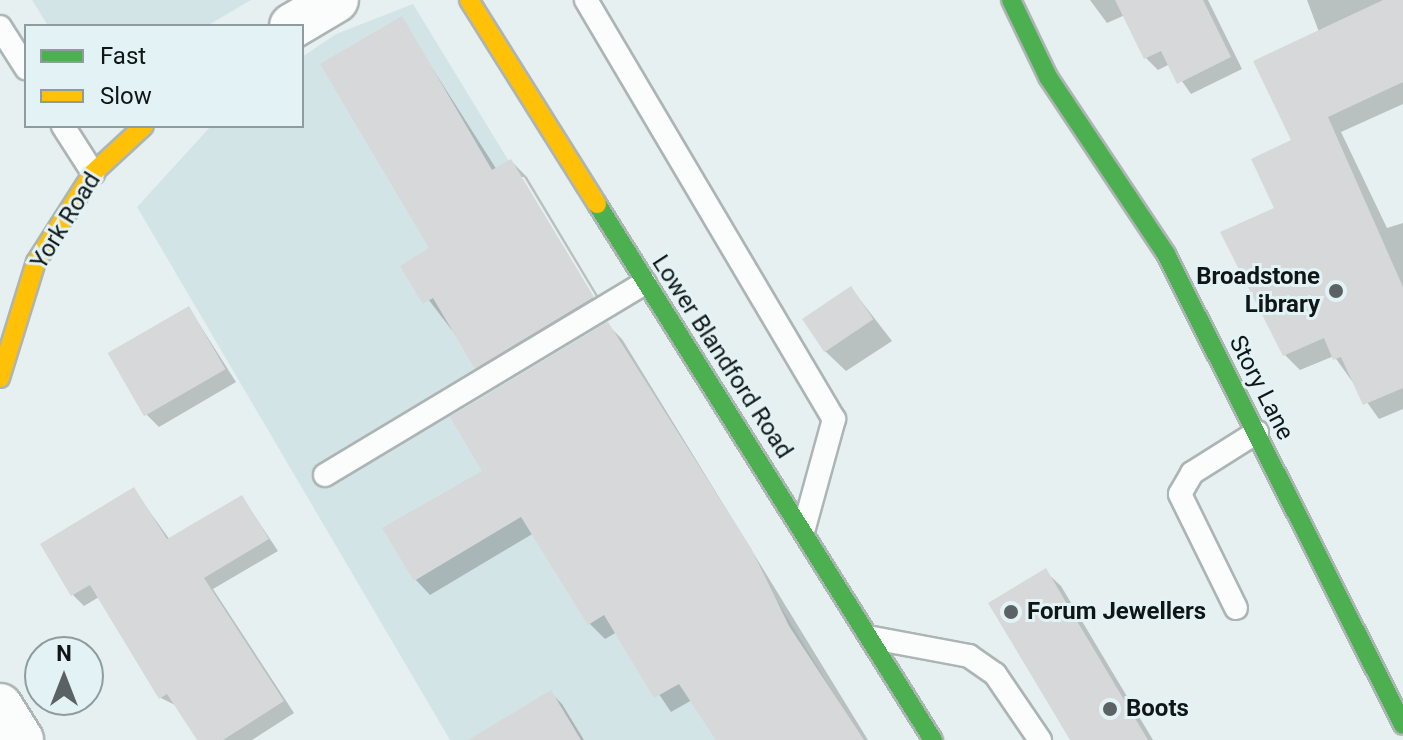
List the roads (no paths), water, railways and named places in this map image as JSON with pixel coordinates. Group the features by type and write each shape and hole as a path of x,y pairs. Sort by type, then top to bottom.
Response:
{"street":[{"path":"295,24 336,0"},
{"name":"Lower Blandford Road","path":"469,0 645,283 873,638 933,740"},
{"name":"Story Lane","path":"1011,0 1048,77 1166,254 1403,725"},
{"name":"York Road","path":"0,378 36,262 93,173 142,128"},
{"path":"0,706 21,740"}],"lane":[{"path":"586,0 834,419 804,528"},
{"path":"0,27 24,65"},
{"path":"64,128 93,173"},
{"path":"325,475 645,283"},
{"path":"1236,608 1180,494 1192,473 1257,432"},
{"path":"873,638 969,656 995,674 1040,740"}],"place":[{"name":"Broadstone Library","path":"1336,291"},
{"name":"Forum Jewellers","path":"1011,612"},
{"name":"Boots","path":"1110,709"}]}
